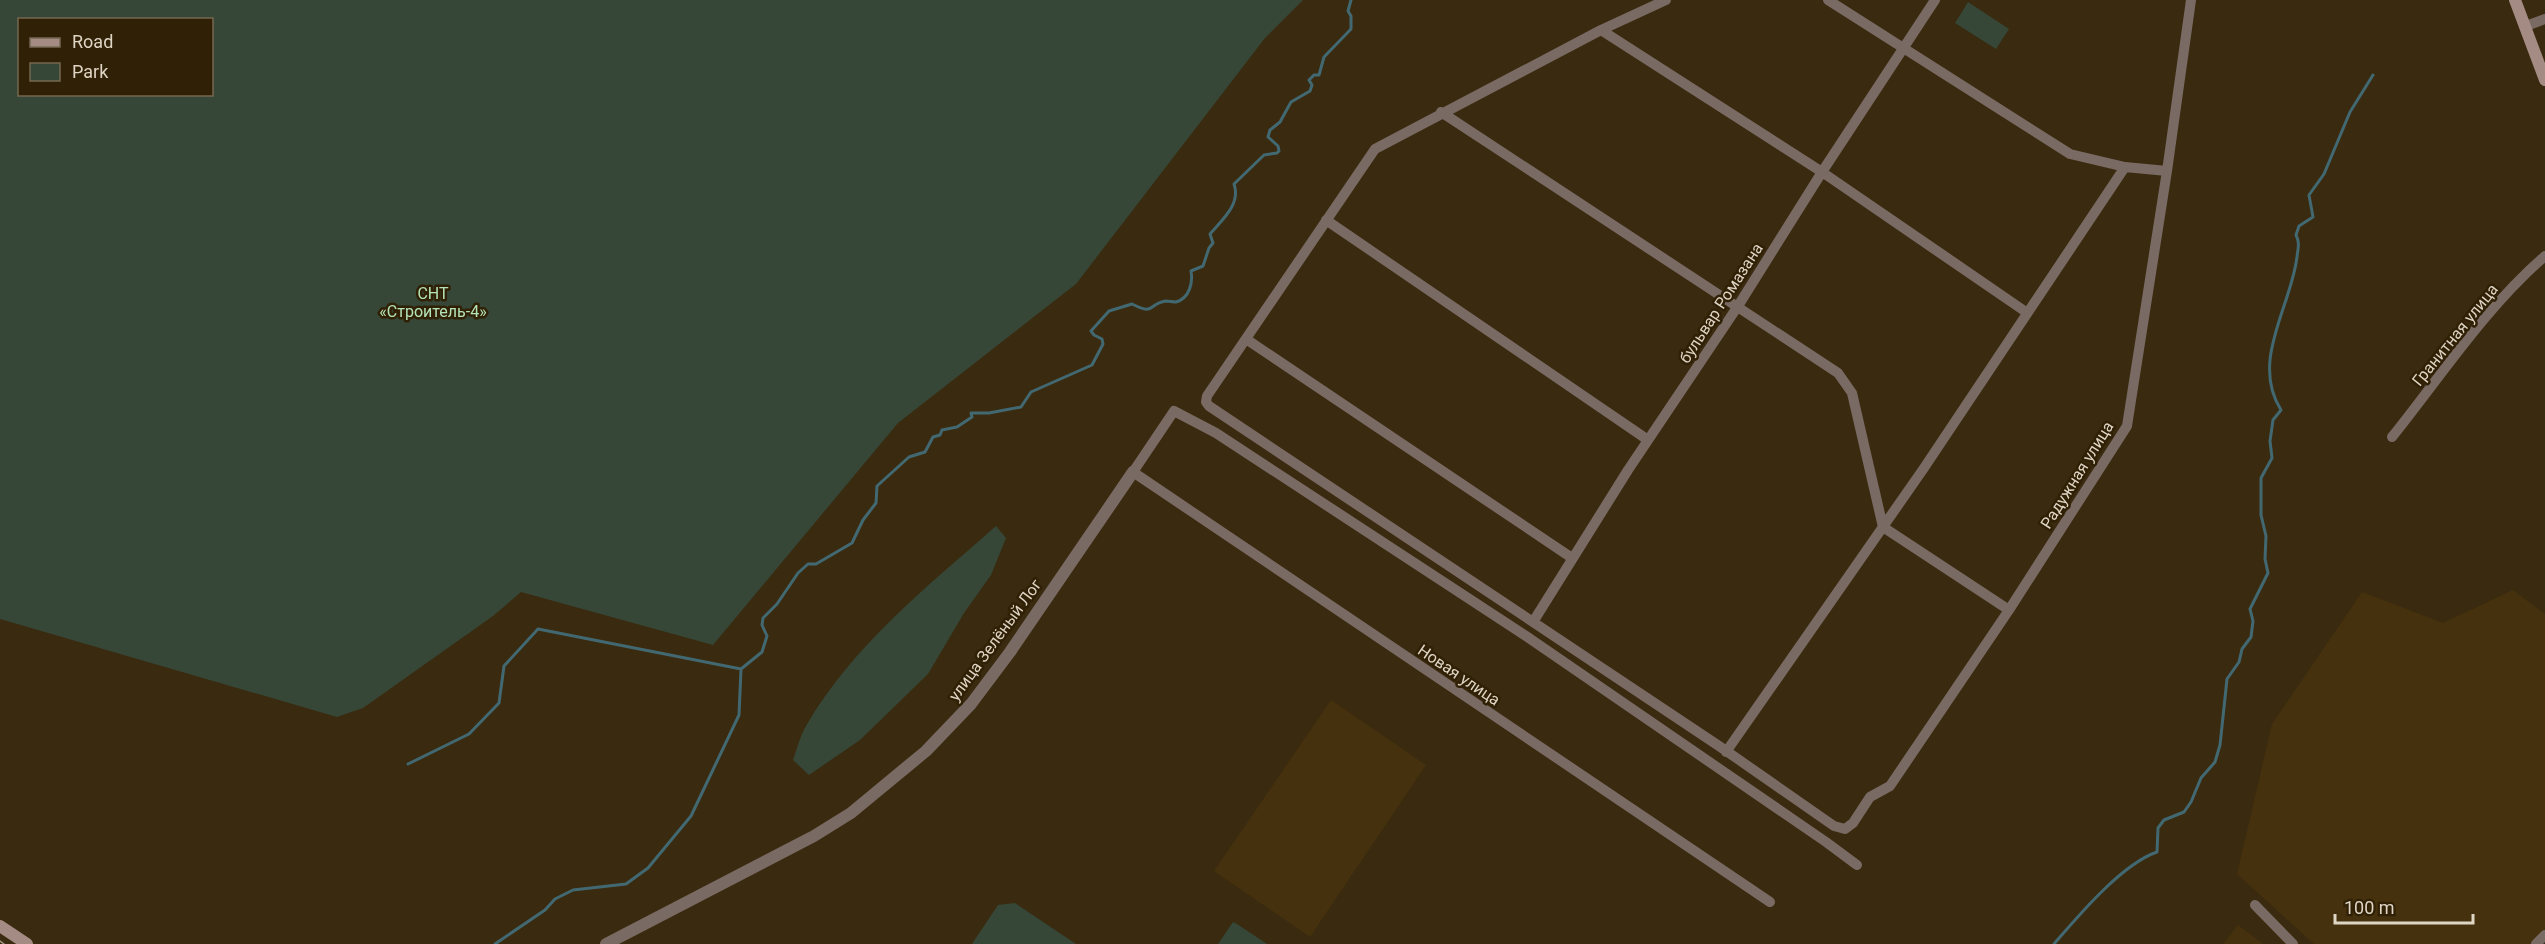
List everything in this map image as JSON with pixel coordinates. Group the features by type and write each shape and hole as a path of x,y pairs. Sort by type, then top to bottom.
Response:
{"main road":[{"path":"2515,0 2545,80"},
{"path":"0,926 27,944"}],"street":[{"path":"1666,0 1601,30 1375,148 1207,396 1207,404 1726,752 1883,527 2125,167"},
{"path":"1828,0 2070,154 2125,167 2167,171"},
{"name":"бульвар Ромазана","path":"1533,622 1648,440 1738,306 1822,172 1935,0"},
{"name":"Радужная улица","path":"1726,752 1834,826 1845,829 1870,798 1890,786 2009,610 2127,426 2191,0"},
{"path":"2526,26 2545,19"},
{"path":"1601,30 1822,172 2026,312"},
{"path":"1441,112 1838,373 1852,393 1883,527 2009,610"},
{"path":"1326,220 1648,440"},
{"name":"Гранитная улица","path":"2392,437 2522,275 2545,256"},
{"path":"1246,339 1572,558"},
{"name":"улица Зелёный Лог","path":"606,944 814,836 851,813 926,751 971,704 1004,660 1174,411 1216,433 1526,636 1827,842 1857,865"},
{"name":"Новая улица","path":"1133,472 1770,902"},
{"path":"2255,904 2293,944"},
{"path":"2536,944 2545,935"}],"shaded area":[{"path":"2513,590 2545,614 2545,935 2537,944 2314,944 2237,874 2272,724 2362,592 2443,623"},
{"path":"1331,700 1426,765 1310,937 1214,871"},
{"path":"2238,925 2263,944 2223,944"}],"green space":[{"name":"СНТ «Строитель-4»","path":"0,0 1303,0 1265,38 1076,284 898,423 713,645 521,592 493,616 363,708 337,717 0,619"},
{"path":"1968,2 2009,29 1996,49 1955,23"},
{"path":"996,526 1006,538 991,575 964,613 928,674 860,740 809,775 793,760 800,738 825,697 846,669 893,618"},
{"path":"1015,903 1076,944 972,944 998,905"},
{"path":"1233,922 1237,924 1267,944 1218,944"}],"waterway":[{"path":"495,944 545,910 555,899 573,890 626,884 648,868 691,816 739,715 741,669 762,652 767,636 762,625 763,618 777,604 798,573 808,564 816,564 852,543 863,520 876,503 877,486 909,457 925,452 933,437 940,435 942,430 957,427 972,417 971,413 989,413 1021,407 1031,392 1092,365 1103,344 1102,339 1091,331 1109,311 1132,304 1148,309 1160,302 1176,302 1185,297 1191,285 1191,271 1203,266 1213,243 1210,234 1233,205 1236,191 1234,184 1264,155 1279,151 1278,146 1268,137 1270,130 1280,122 1291,102 1310,91 1312,85 1309,80 1314,75 1319,75 1324,57 1351,29 1351,16 1348,11 1351,0"},
{"path":"2054,944 2088,905 2116,879 2130,867 2157,852 2158,828 2164,820 2184,812 2201,778 2215,762 2220,745 2227,679 2239,662 2242,649 2251,637 2253,621 2250,609 2268,573 2265,559 2266,536 2261,515 2261,478 2272,458 2270,441 2273,420 2281,410 2273,391 2270,372 2271,353 2293,276 2298,246 2296,235 2299,226 2313,217 2309,195 2324,174 2350,112 2373,75"},
{"path":"408,764 469,734 499,703 504,666 538,629 741,669"}],"tram line":[{"path":"0,941 4,944"}]}
